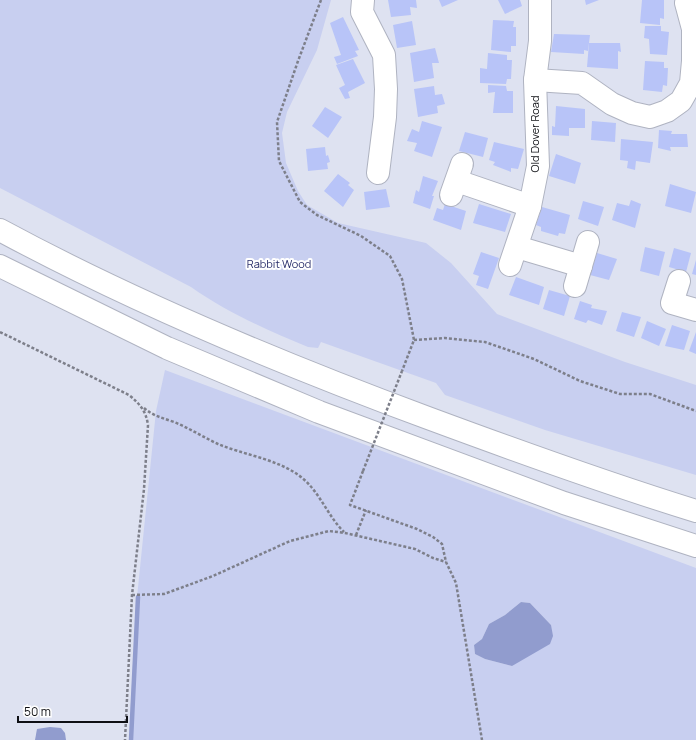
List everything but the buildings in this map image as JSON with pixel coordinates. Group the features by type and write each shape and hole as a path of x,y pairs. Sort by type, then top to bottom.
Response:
{"main road":[{"path":"363,0 362,12 384,55 386,89 385,117 378,173"},
{"name":"Old Dover Road","path":"540,0 540,41 535,80 538,166 530,206 514,256 578,276 588,242"},
{"path":"535,80 582,83 612,104 650,117 667,111 681,101 691,83 694,29 686,3"},
{"path":"457,180 530,206"},
{"path":"0,230 174,315 329,381 575,472 696,511"},
{"path":"0,266 167,348 318,412 564,503 696,546"},
{"path":"679,281 672,303 696,310"}],"path":[{"path":"321,0 298,60 277,122 279,161 300,202 317,215 361,236 390,256 402,279 414,340 350,504 417,529 433,537 442,544 446,562 456,583 482,740"},
{"path":"0,332 129,395 153,415 175,422 218,444 284,467 300,477 315,491 337,525 345,533"},
{"path":"414,340 445,338 484,342 534,359 580,381 620,394 650,394 696,411"},
{"path":"125,740 132,595 144,489 148,425 147,417 142,407"},
{"path":"356,535 366,510"},
{"path":"132,595 164,594 213,576 290,540 329,531 356,535 415,548 433,558 446,562"}],"green space":[{"name":"Rabbit Wood","path":"0,0 331,0 317,50 287,112 282,133 286,163 298,191 307,205 338,223 426,243 451,263 497,314 625,362 696,385 696,475 545,430 445,395 436,383 321,342 318,348 308,347 233,313 191,287 0,188"},
{"path":"165,370 696,568 696,740 129,740 136,607 156,411","holes":["521,602 530,603 551,625 512,666 485,659 475,654 474,645 482,639 489,624 505,615"]}],"shaded area":[{"path":"521,602 530,603 551,625 553,636 550,644 512,666 485,659 475,654 474,645 482,639 489,624 505,615"},
{"path":"50,727 61,728 65,733 66,740 35,740 37,729"}],"waterway":[{"path":"131,740 138,597"}]}
